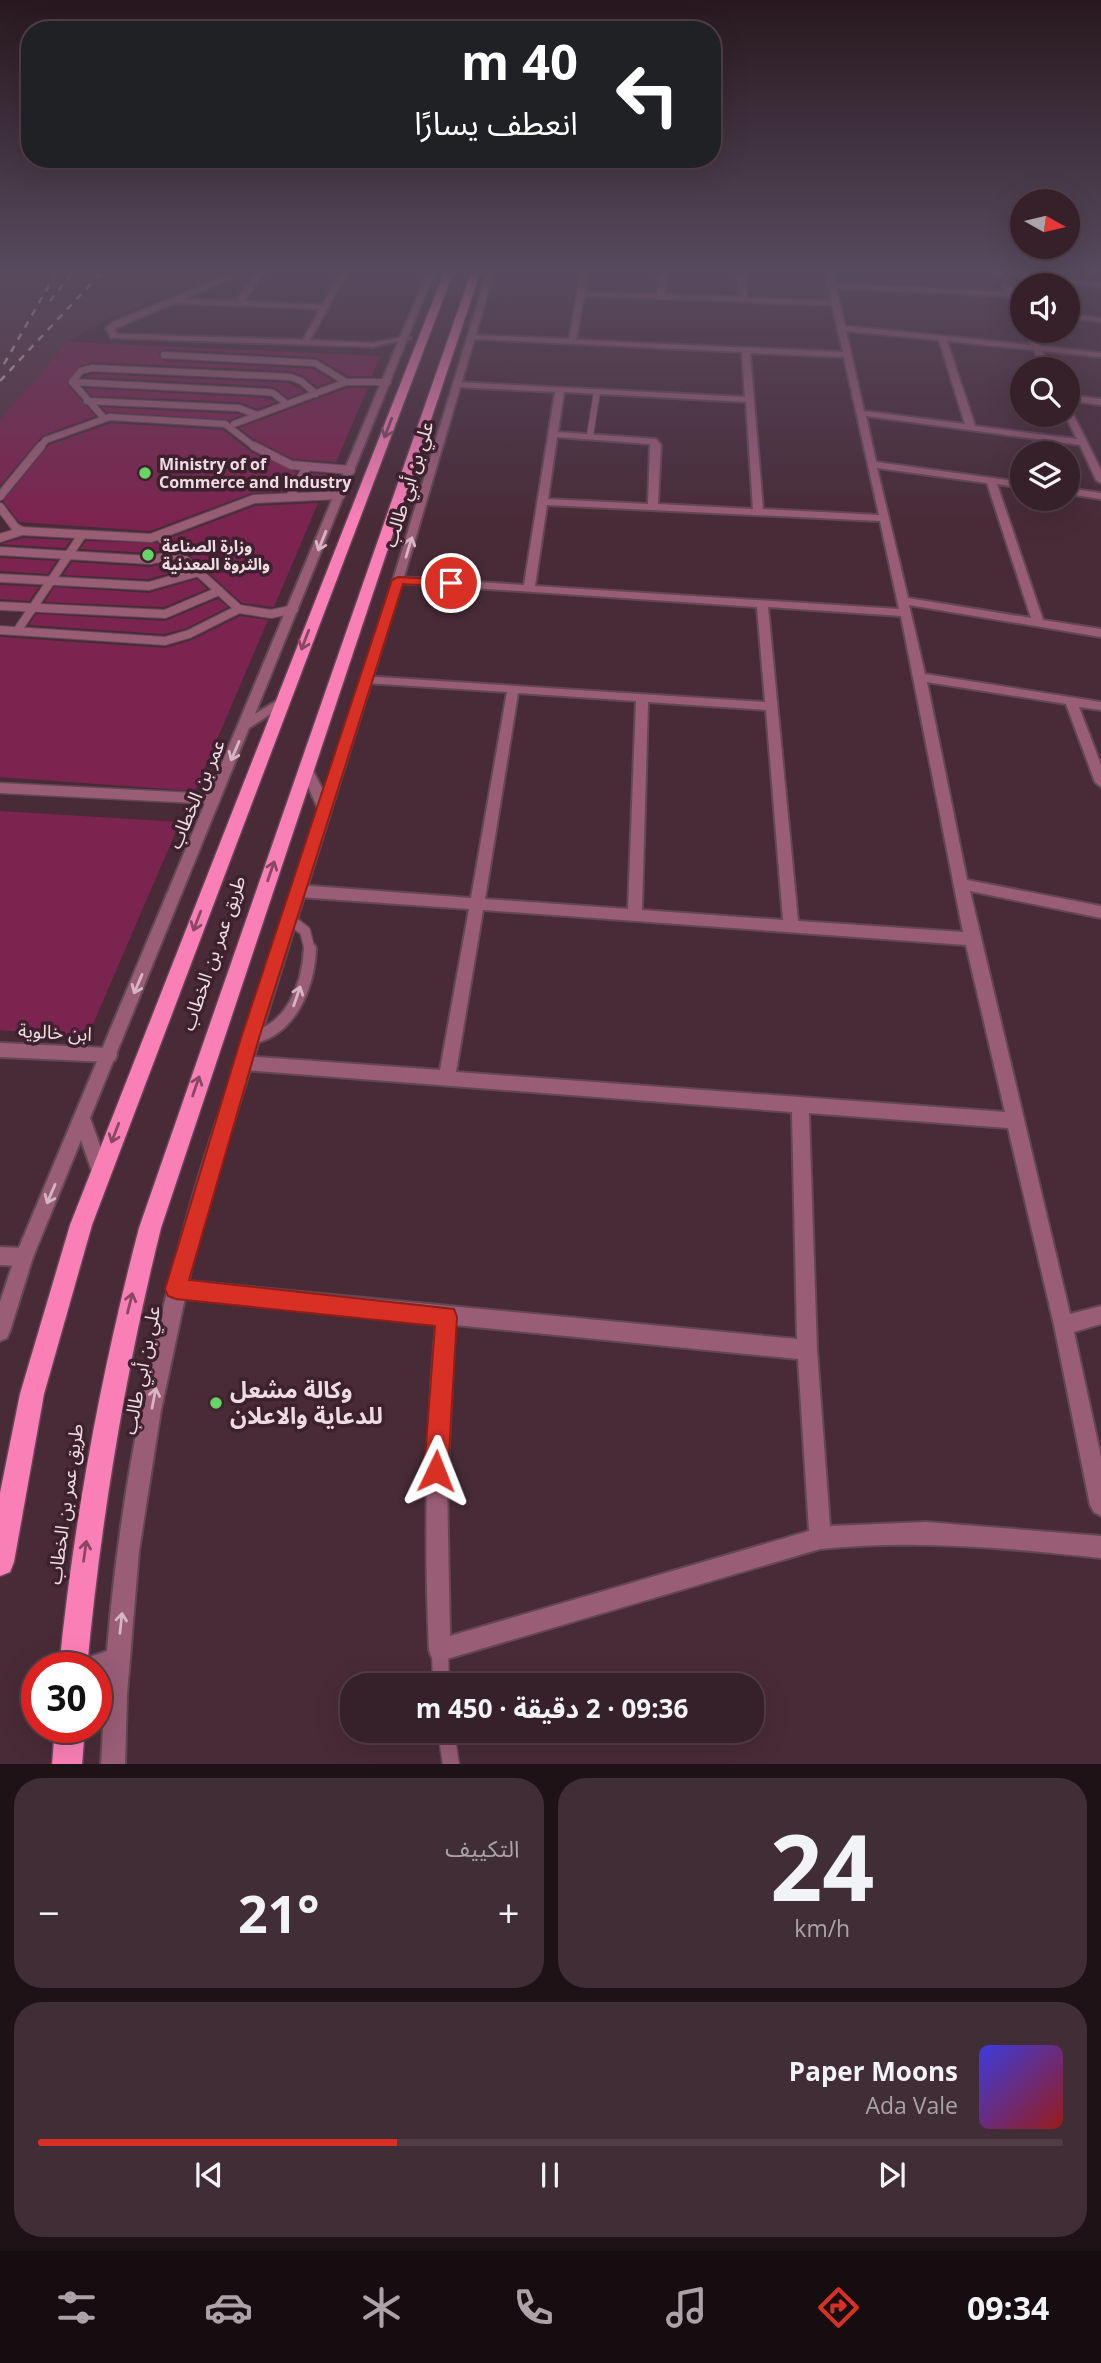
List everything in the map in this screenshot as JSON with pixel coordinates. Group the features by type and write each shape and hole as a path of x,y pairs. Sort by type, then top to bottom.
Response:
{"main road":[{"name":"طريق عمر بن الخطاب","path":"0,1562 32,1394 55,1305 100,1171 417,355"},
{"name":"طريق عمر بن الخطاب","path":"75,1652 94,1488 129,1306 172,1157 451,355"},
{"path":"67,1764 69,1743"}],"street":[{"name":"عمر بن الخطاب","path":"0,1331 24,1256 83,1121 399,355"},
{"name":"علي بن أبي طالب","path":"113,1764 117,1660 140,1473 176,1289 250,1038 398,580 467,355"},
{"path":"746,355 758,512"},
{"path":"848,355 920,677 972,939 1063,1325 1101,1505"},
{"path":"948,355 971,428"},
{"path":"458,384 750,400"},
{"path":"529,589 561,390"},
{"path":"1080,399 1101,402"},
{"path":"861,413 1083,443"},
{"path":"1075,427 1101,480"},
{"path":"554,434 642,437 655,443 653,507"},
{"path":"872,464 1010,483"},
{"path":"991,481 1038,623"},
{"path":"1080,493 1101,496"},
{"path":"543,502 884,518"},
{"path":"398,580 762,603 904,607 1101,633"},
{"path":"762,603 791,926"},
{"path":"920,677 1101,706"},
{"path":"366,679 771,706"},
{"path":"447,1079 513,689"},
{"path":"635,915 642,697"},
{"path":"1071,701 1101,782"},
{"path":"246,724 280,704"},
{"path":"306,768 324,807"},
{"path":"961,884 1101,912"},
{"path":"298,891 972,939"},
{"name":"ابن خالوية","path":"0,1050 109,1055"},
{"path":"243,1063 1016,1121"},
{"path":"800,1105 807,1350 820,1538"},
{"path":"83,1121 100,1171"},
{"path":"0,1256 24,1256"},
{"path":"176,1289 807,1350"},
{"path":"1063,1325 1101,1315"},
{"path":"446,1317 435,1494 435,1569 440,1650 820,1538 869,1531 919,1530 1101,1547"},
{"path":"112,1661 117,1660"}],"lane":[{"path":"169,355 315,363 346,382"},
{"path":"169,419 211,358"},
{"path":"73,383 81,371 92,368 290,377 301,381 316,394"},
{"path":"234,424 346,382 388,382"},
{"path":"73,383 273,393 287,404"},
{"path":"73,383 104,418"},
{"path":"590,435 597,392"},
{"path":"87,401 246,409 257,415"},
{"path":"0,496 46,440 104,418 169,419 225,424 267,455 306,469 351,470"},
{"path":"291,495 306,469"},
{"path":"0,538 22,531 160,537 244,502 291,495 341,495"},
{"path":"1,511 22,531"},
{"path":"17,631 82,535"},
{"path":"160,537 239,609 271,614 294,609"},
{"path":"0,551 150,560 178,554"},
{"path":"0,578 149,586 172,582 199,572"},
{"path":"0,606 165,614 219,591"},
{"path":"0,630 164,640 188,634 239,609"},
{"path":"0,788 215,799"},
{"path":"250,1038 272,1032 288,1018 308,963 310,940 302,928 289,919"},
{"path":"440,1650 441,1673"},
{"path":"448,1743 451,1764"}],"shaded area":[{"path":"0,355 56,355 0,419"}],"building":[{"path":"56,355 159,355 164,361 313,369 333,381 317,387 304,376 290,371 92,362 80,366 67,384 95,416 42,436 0,486 0,419"},
{"path":"283,355 381,356 372,376 348,376 315,357"},
{"path":"93,374 289,383 304,392 288,398 276,388 267,386 84,377"},
{"path":"85,388 265,398 276,402 258,409 239,402 92,396"},
{"path":"347,388 368,388 336,462 293,459 239,428"},
{"path":"102,407 242,415 230,420 106,412"},
{"name":"Ministry of of Commerce and Industry","path":"111,423 223,430 251,452 297,472 286,491 252,493 150,531 19,522 3,501 49,445"},
{"path":"311,473 330,475 324,489 301,490"},
{"path":"318,503 274,607 242,603 170,538 255,506"},
{"path":"23,538 71,540 65,548 0,544"},
{"path":"86,541 157,543 165,550 150,553 80,549"},
{"path":"0,558 56,561 48,574 0,571"},
{"path":"177,561 185,569 148,579 63,575 72,562 150,567"},
{"path":"197,579 207,589 164,607 45,602 54,587 149,593"},
{"path":"0,585 39,587 29,601 0,599"},
{"path":"218,599 228,607 187,628 164,634 29,625 36,614 165,621"},
{"path":"240,616 268,620 195,791 0,777 0,637 165,648 192,640"},
{"path":"0,811 180,822 87,1038 0,1030"}],"railway":[{"path":"4,364 9,355"},
{"path":"0,381 24,355"}],"place":[{"name":"Ministry of of Commerce and Industry","path":"145,473"},
{"name":"وزارة الصناعة والثروة المعدنية","path":"148,555"},
{"name":"وكالة مشعل للدعاية والاعلان","path":"216,1403"}],"route":[{"path":"436,1471 446,1317 176,1289 250,1038 398,580 451,583"}]}
